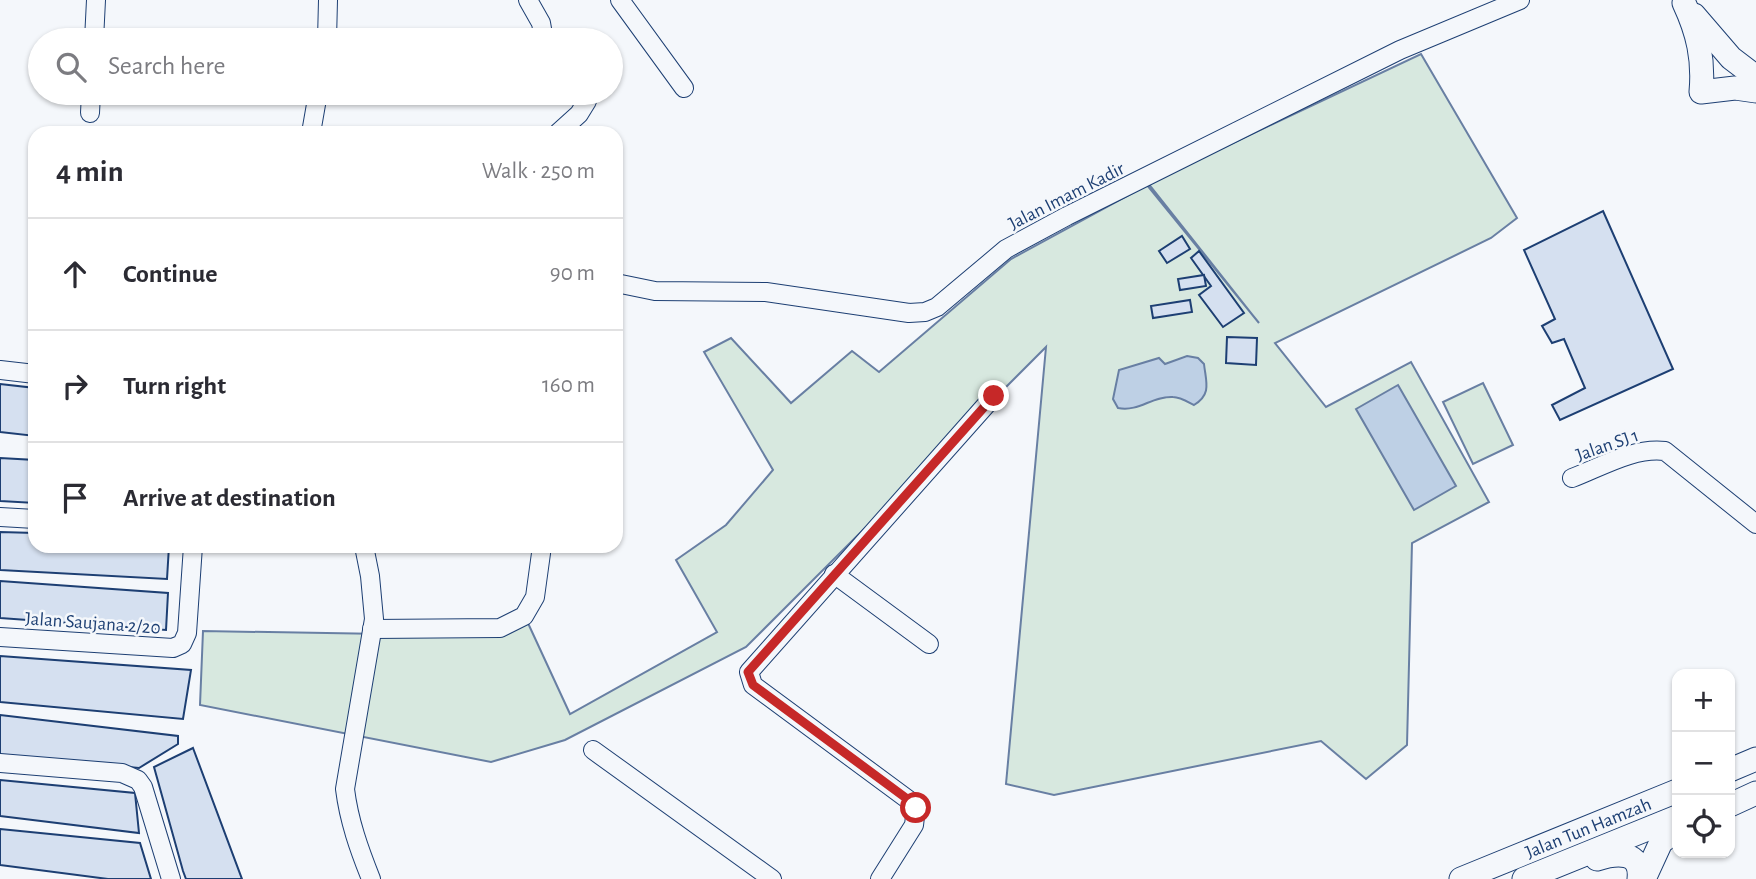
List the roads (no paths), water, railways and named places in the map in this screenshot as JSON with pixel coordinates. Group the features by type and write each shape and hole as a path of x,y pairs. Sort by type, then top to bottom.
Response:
{"main road":[{"path":"1683,2 1731,58 1756,77"},
{"path":"1683,2 1694,23 1700,44 1703,61 1701,92 1735,88 1756,91"},
{"path":"1735,767 1756,759"},
{"path":"1735,797 1756,791"},
{"path":"1735,802 1756,791"},
{"name":"Jalan Tun Hamzah","path":"1461,879 1672,793"},
{"name":"Jalan Tun Hamzah","path":"1524,879 1672,819"},
{"path":"1642,879 1661,842 1672,834"},
{"path":"1533,879 1622,853 1636,864 1642,879"}],"street":[{"path":"95,28 96,0"},
{"path":"327,28 328,0"},
{"path":"528,0 542,28"},
{"path":"620,0 684,88"},
{"name":"Jalan Imam Kadir","path":"623,284 655,291 766,292 909,313 925,312 950,297 1006,249 1067,216 1400,50 1520,0"},
{"path":"90,113 91,105"},
{"path":"312,126 316,105"},
{"path":"566,126 585,105"},
{"path":"0,370 28,373"},
{"path":"880,879 914,825 916,808 753,685 748,674 994,396"},
{"name":"Jalan SJ 1","path":"1572,478 1638,452 1653,449 1665,451 1756,524"},
{"path":"0,517 28,519"},
{"name":"Jalan Saujana 2/20","path":"0,637 173,648 182,643 187,633 193,553"},
{"path":"365,553 370,576 374,620 345,789 354,835 371,879"},
{"path":"372,629 500,628 524,616 535,597 541,553"},
{"path":"834,574 929,643"},
{"path":"593,750 772,879"},
{"path":"0,763 122,773 138,780 144,787 171,879"}],"water":[{"path":"1187,356 1198,358 1204,364 1206,392 1200,401 1194,405 1178,398 1165,397 1133,408 1118,408 1113,399 1119,370 1159,358 1165,364"},
{"path":"1398,385 1456,486 1414,510 1356,409"}]}
